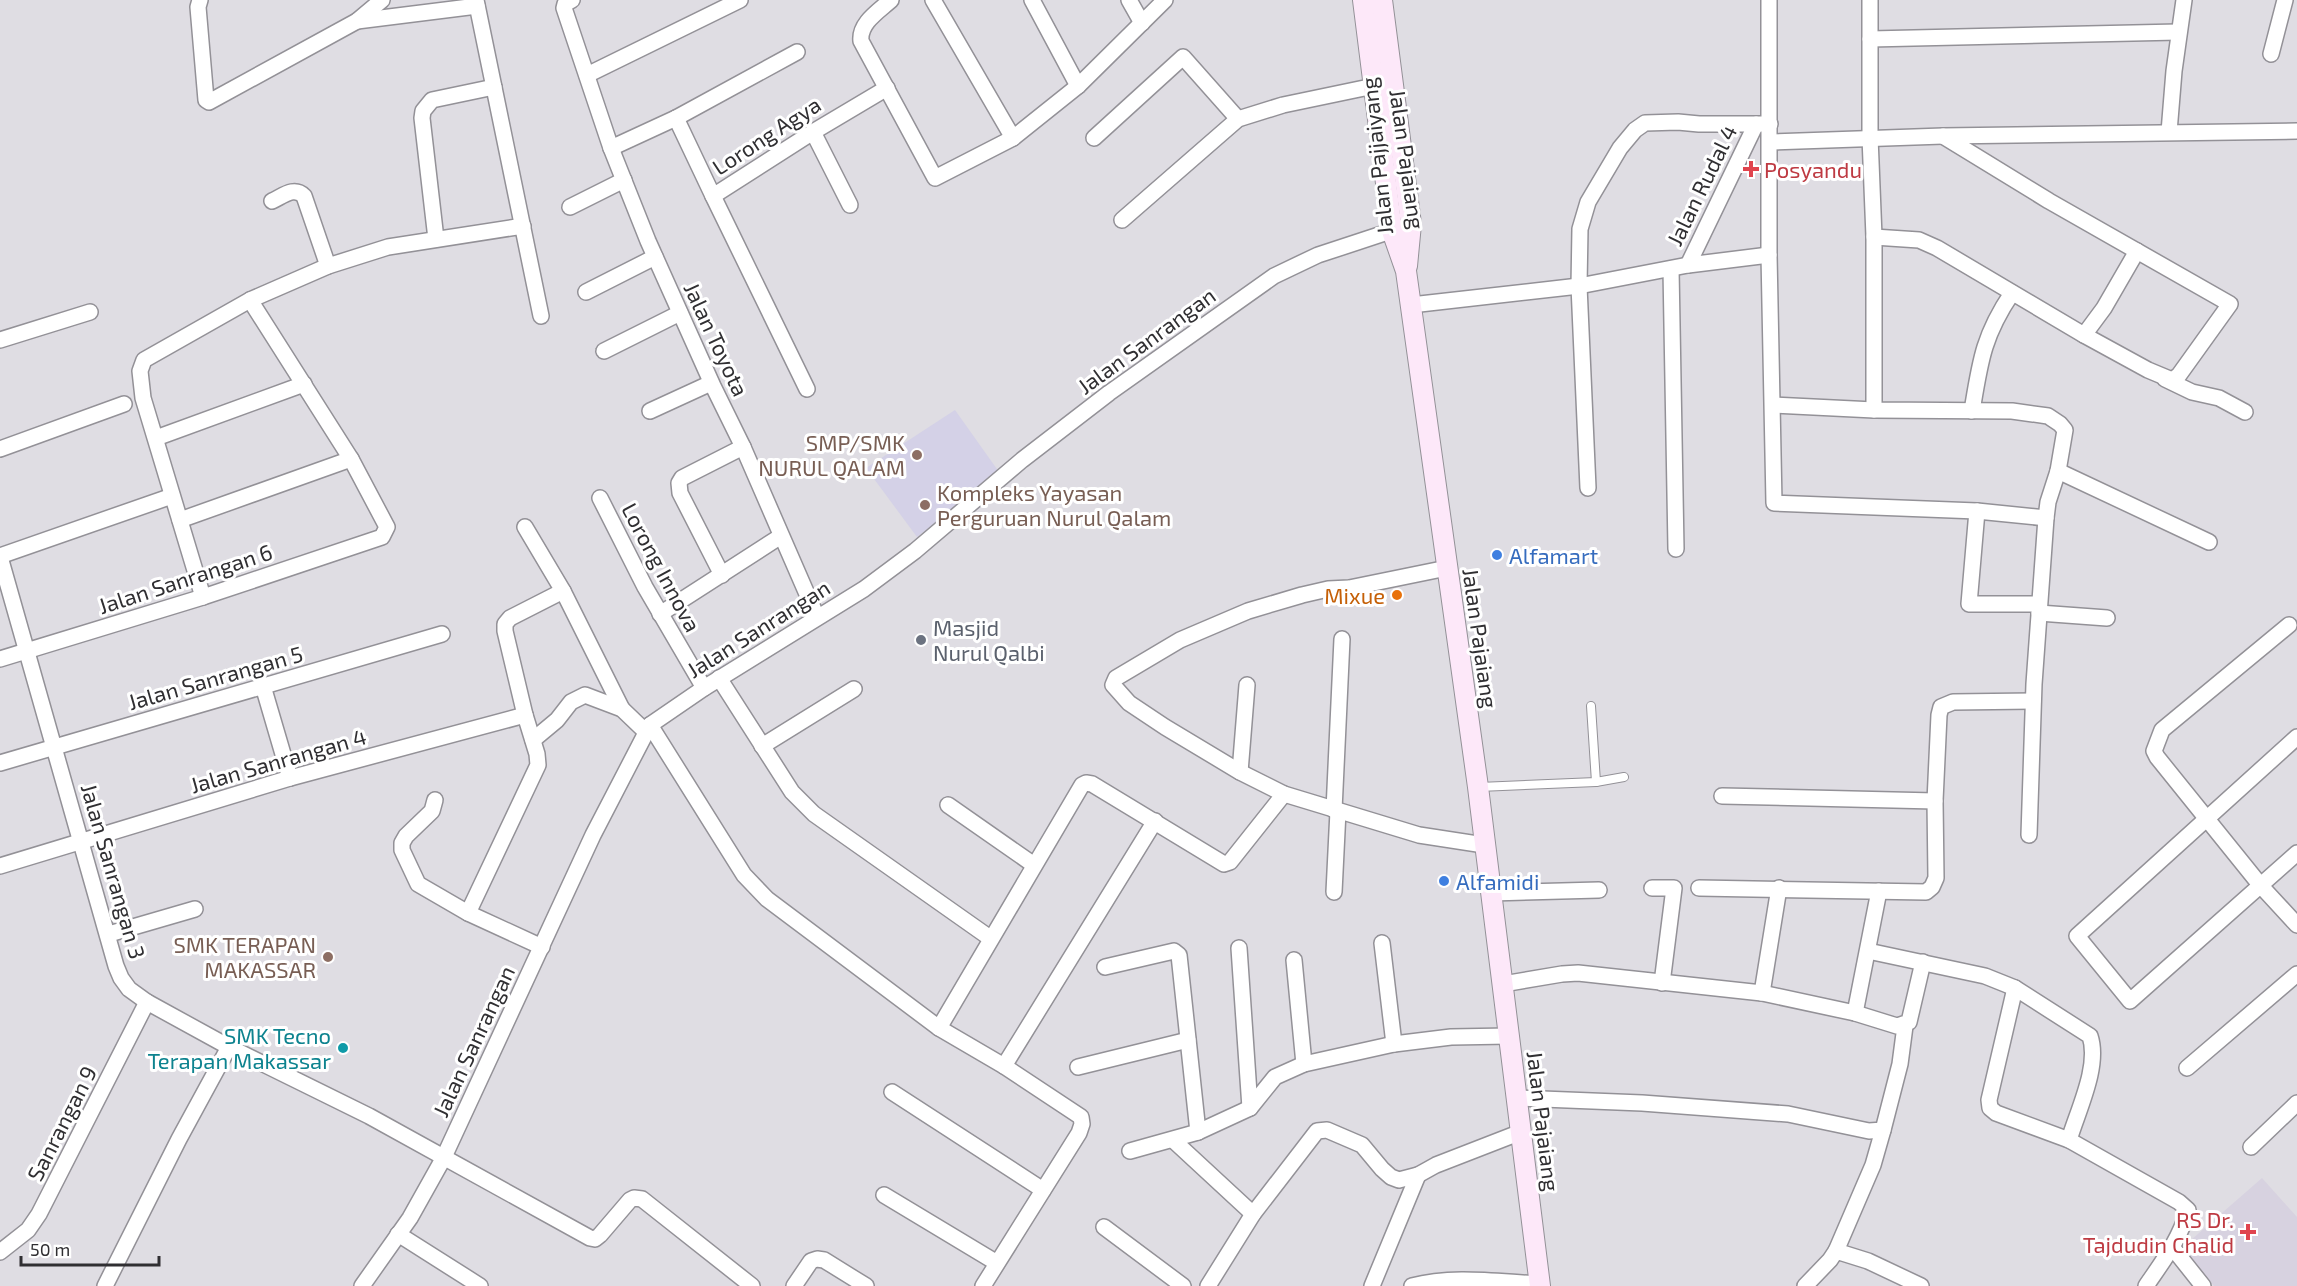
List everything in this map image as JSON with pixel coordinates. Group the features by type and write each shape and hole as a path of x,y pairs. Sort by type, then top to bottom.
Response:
{"main road":[{"name":"Jalan Pajaiang","path":"1363,0 1392,231 1406,271 1478,787 1540,1285"},
{"name":"Jalan Pajjaiyang","path":"1382,0 1412,224 1406,271"}],"street":[{"path":"200,0 198,7 208,102 357,21 382,0"},
{"name":"Jalan Toyota","path":"572,0 565,4 564,8 611,148 655,257 711,383 743,447 817,617"},
{"path":"587,75 740,0"},
{"path":"891,0 868,20 860,34 861,41 935,178 1012,138 1078,86 1165,0"},
{"path":"933,0 1012,138"},
{"path":"1032,0 1078,86"},
{"path":"1129,0 1142,23"},
{"path":"1769,0 1763,124 1770,142 1769,255 1774,503 1977,511 2046,518"},
{"path":"1869,0 1869,137 1874,237 1874,410"},
{"path":"2169,132 2178,32 2184,0"},
{"path":"2271,54 2285,0"},
{"path":"357,21 476,3 541,316"},
{"path":"1870,39 2178,32"},
{"path":"611,148 676,118 797,52"},
{"path":"1094,138 1183,57 1238,119"},
{"path":"1122,220 1238,119 1283,105 1374,86"},
{"path":"436,239 423,111 432,100 494,87"},
{"name":"Lorong Agya","path":"676,118 713,196 887,88"},
{"path":"1588,488 1580,229 1588,202 1620,148 1635,130 1645,123 1763,124"},
{"name":"Jalan Rudal 4","path":"1688,265 1763,124"},
{"path":"1770,142 1869,137 2297,131"},
{"path":"813,132 850,205"},
{"path":"1943,136 2049,201 2230,304 2179,375 2172,380 2165,379"},
{"path":"570,207 624,180"},
{"path":"272,201 294,191 304,196 328,266"},
{"path":"713,196 807,388"},
{"name":"Jalan Sanrangan","path":"362,1286 398,1234 443,1159 593,835 648,729 719,678 864,589 915,551 1022,460 1109,393 1274,276 1318,255 1412,224"},
{"path":"203,597 143,398 140,371 144,360 250,300 328,266 388,247 523,226"},
{"path":"1874,237 1919,240 1937,248 2084,335 2165,379 2192,392 2219,398 2245,412"},
{"path":"2084,335 2104,308 2137,251"},
{"path":"1411,305 1580,286 1688,265 1769,255"},
{"path":"585,292 655,257"},
{"path":"1671,269 1676,549"},
{"path":"1972,411 1982,350 1999,313 2012,293"},
{"path":"180,520 351,459 250,300"},
{"path":"0,340 90,312"},
{"path":"604,351 680,313"},
{"path":"650,411 711,383"},
{"path":"156,438 304,384"},
{"path":"0,449 124,404"},
{"path":"1773,405 1874,410 2012,411 2048,416 2065,430 2058,471 2048,502 2046,518 2033,701 2029,835"},
{"path":"722,575 680,493 679,483 682,478 743,447"},
{"name":"Jalan Sanrangan 6","path":"0,659 203,597 382,537 387,527 351,459"},
{"path":"2058,471 2210,542"},
{"path":"0,557 172,495"},
{"name":"Lorong Innova","path":"600,498 660,614 704,688"},
{"path":"1977,511 1969,604 2039,608 2107,618"},
{"path":"525,527 563,591 607,674 622,709"},
{"path":"660,614 781,536"},
{"name":"Jalan Sanrangan 3","path":"0,557 121,978 129,989 147,1002 229,1047 369,1116 443,1159 590,1238 595,1239 600,1235 630,1200 642,1199 752,1286"},
{"path":"1447,567 1349,588 1302,594 1248,611 1180,640 1113,681 1113,685 1129,703 1240,772 1284,794 1419,835 1484,846"},
{"path":"468,913 535,773 537,754 525,715 505,624 510,618 563,591"},
{"path":"2289,625 2162,730 2154,751 2157,758 2261,886 2297,925"},
{"name":"Jalan Sanrangan 5","path":"0,763 442,634"},
{"path":"1334,892 1342,639"},
{"path":"719,678 792,792 814,814 990,938"},
{"path":"1240,772 1247,685"},
{"path":"263,686 290,778"},
{"path":"762,746 854,689"},
{"path":"533,740 557,720 577,697 585,695 622,709 648,729 756,890 939,1028 1004,1066 1081,1117 1082,1124 1079,1132 983,1286"},
{"path":"1699,888 1926,892 1932,887 1936,878 1935,801 1941,707 1953,702 2033,701"},
{"name":"Jalan Sanrangan 4","path":"0,866 290,778 525,715"},
{"path":"2297,737 2077,936 2130,1001 2297,853"},
{"path":"939,1028 1082,785 1092,784 1224,864 1230,862 1284,794"},
{"path":"1722,796 1935,801"},
{"path":"435,800 432,811 406,836 402,843 402,849 418,884 468,913 542,947"},
{"path":"948,805 1034,865"},
{"path":"1004,1066 1155,821"},
{"path":"1652,888 1674,888 1662,982"},
{"path":"1761,993 1779,888"},
{"path":"1491,893 1599,890"},
{"path":"1855,1013 1879,891"},
{"path":"109,934 195,909"},
{"path":"1382,943 1395,1044"},
{"path":"1239,948 1250,1108"},
{"path":"1105,967 1176,951 1179,955 1198,1132"},
{"path":"1868,951 1985,976 2015,988 2090,1036 2093,1062 2069,1140"},
{"path":"1294,960 1304,1064"},
{"path":"1503,984 1570,973 1662,982 1761,993 1905,1026 1910,1022 1912,1016 1923,962"},
{"path":"2187,1068 2297,974"},
{"path":"2015,988 1989,1100 1990,1108 1996,1113 2069,1140 2179,1202 2188,1210 2172,1247 2146,1286"},
{"name":"Sanrangan 9","path":"0,1252 28,1230 39,1215 147,1002"},
{"path":"1805,1286 1836,1251 1874,1165 1900,1064 1905,1026"},
{"path":"1130,1151 1198,1132 1250,1108 1275,1077 1304,1064 1395,1044 1451,1037 1509,1036"},
{"path":"1078,1067 1188,1040"},
{"path":"105,1286 179,1139 229,1047"},
{"path":"892,1092 1043,1190"},
{"path":"1517,1098 1642,1103 1788,1114 1869,1131 1883,1130"},
{"path":"2250,1147 2297,1103"},
{"path":"1208,1286 1253,1214 1311,1136 1322,1130 1362,1145 1391,1177 1399,1180 1418,1175 1436,1165 1521,1132"},
{"path":"1173,1140 1253,1214"},
{"path":"1372,1286 1418,1175"},
{"path":"884,1195 997,1263"},
{"path":"1104,1227 1183,1286"},
{"path":"398,1234 480,1286"},
{"path":"2172,1247 2203,1286"},
{"path":"1836,1251 1868,1261 1921,1286"},
{"path":"794,1286 811,1261 817,1258 866,1286"},
{"path":"1412,1286 1429,1281 1540,1285"}],"lane":[{"path":"1592,706 1596,782"},
{"path":"1478,787 1596,782 1624,777"}],"shaded area":[{"name":"Kompleks Yayasan Perguruan Nurul Qalam","path":"955,410 999,472 917,537 866,468"},
{"name":"RS Dr. Tajdudin Chalid","path":"2262,1178 2297,1217 2297,1286 2214,1286 2183,1247"}],"place":[{"name":"Posyandu","path":"1751,169"},
{"name":"SMP/SMK NURUL QALAM","path":"917,455"},
{"name":"Kompleks Yayasan Perguruan Nurul Qalam","path":"925,505"},
{"name":"Alfamart","path":"1497,555"},
{"name":"Mixue","path":"1397,595"},
{"name":"Masjid Nurul Qalbi","path":"921,640"},
{"name":"Alfamidi","path":"1444,881"},
{"name":"SMK TERAPAN MAKASSAR","path":"328,957"},
{"name":"SMK Tecno Terapan Makassar","path":"343,1048"},
{"name":"RS Dr. Tajdudin Chalid","path":"2248,1232"}]}
